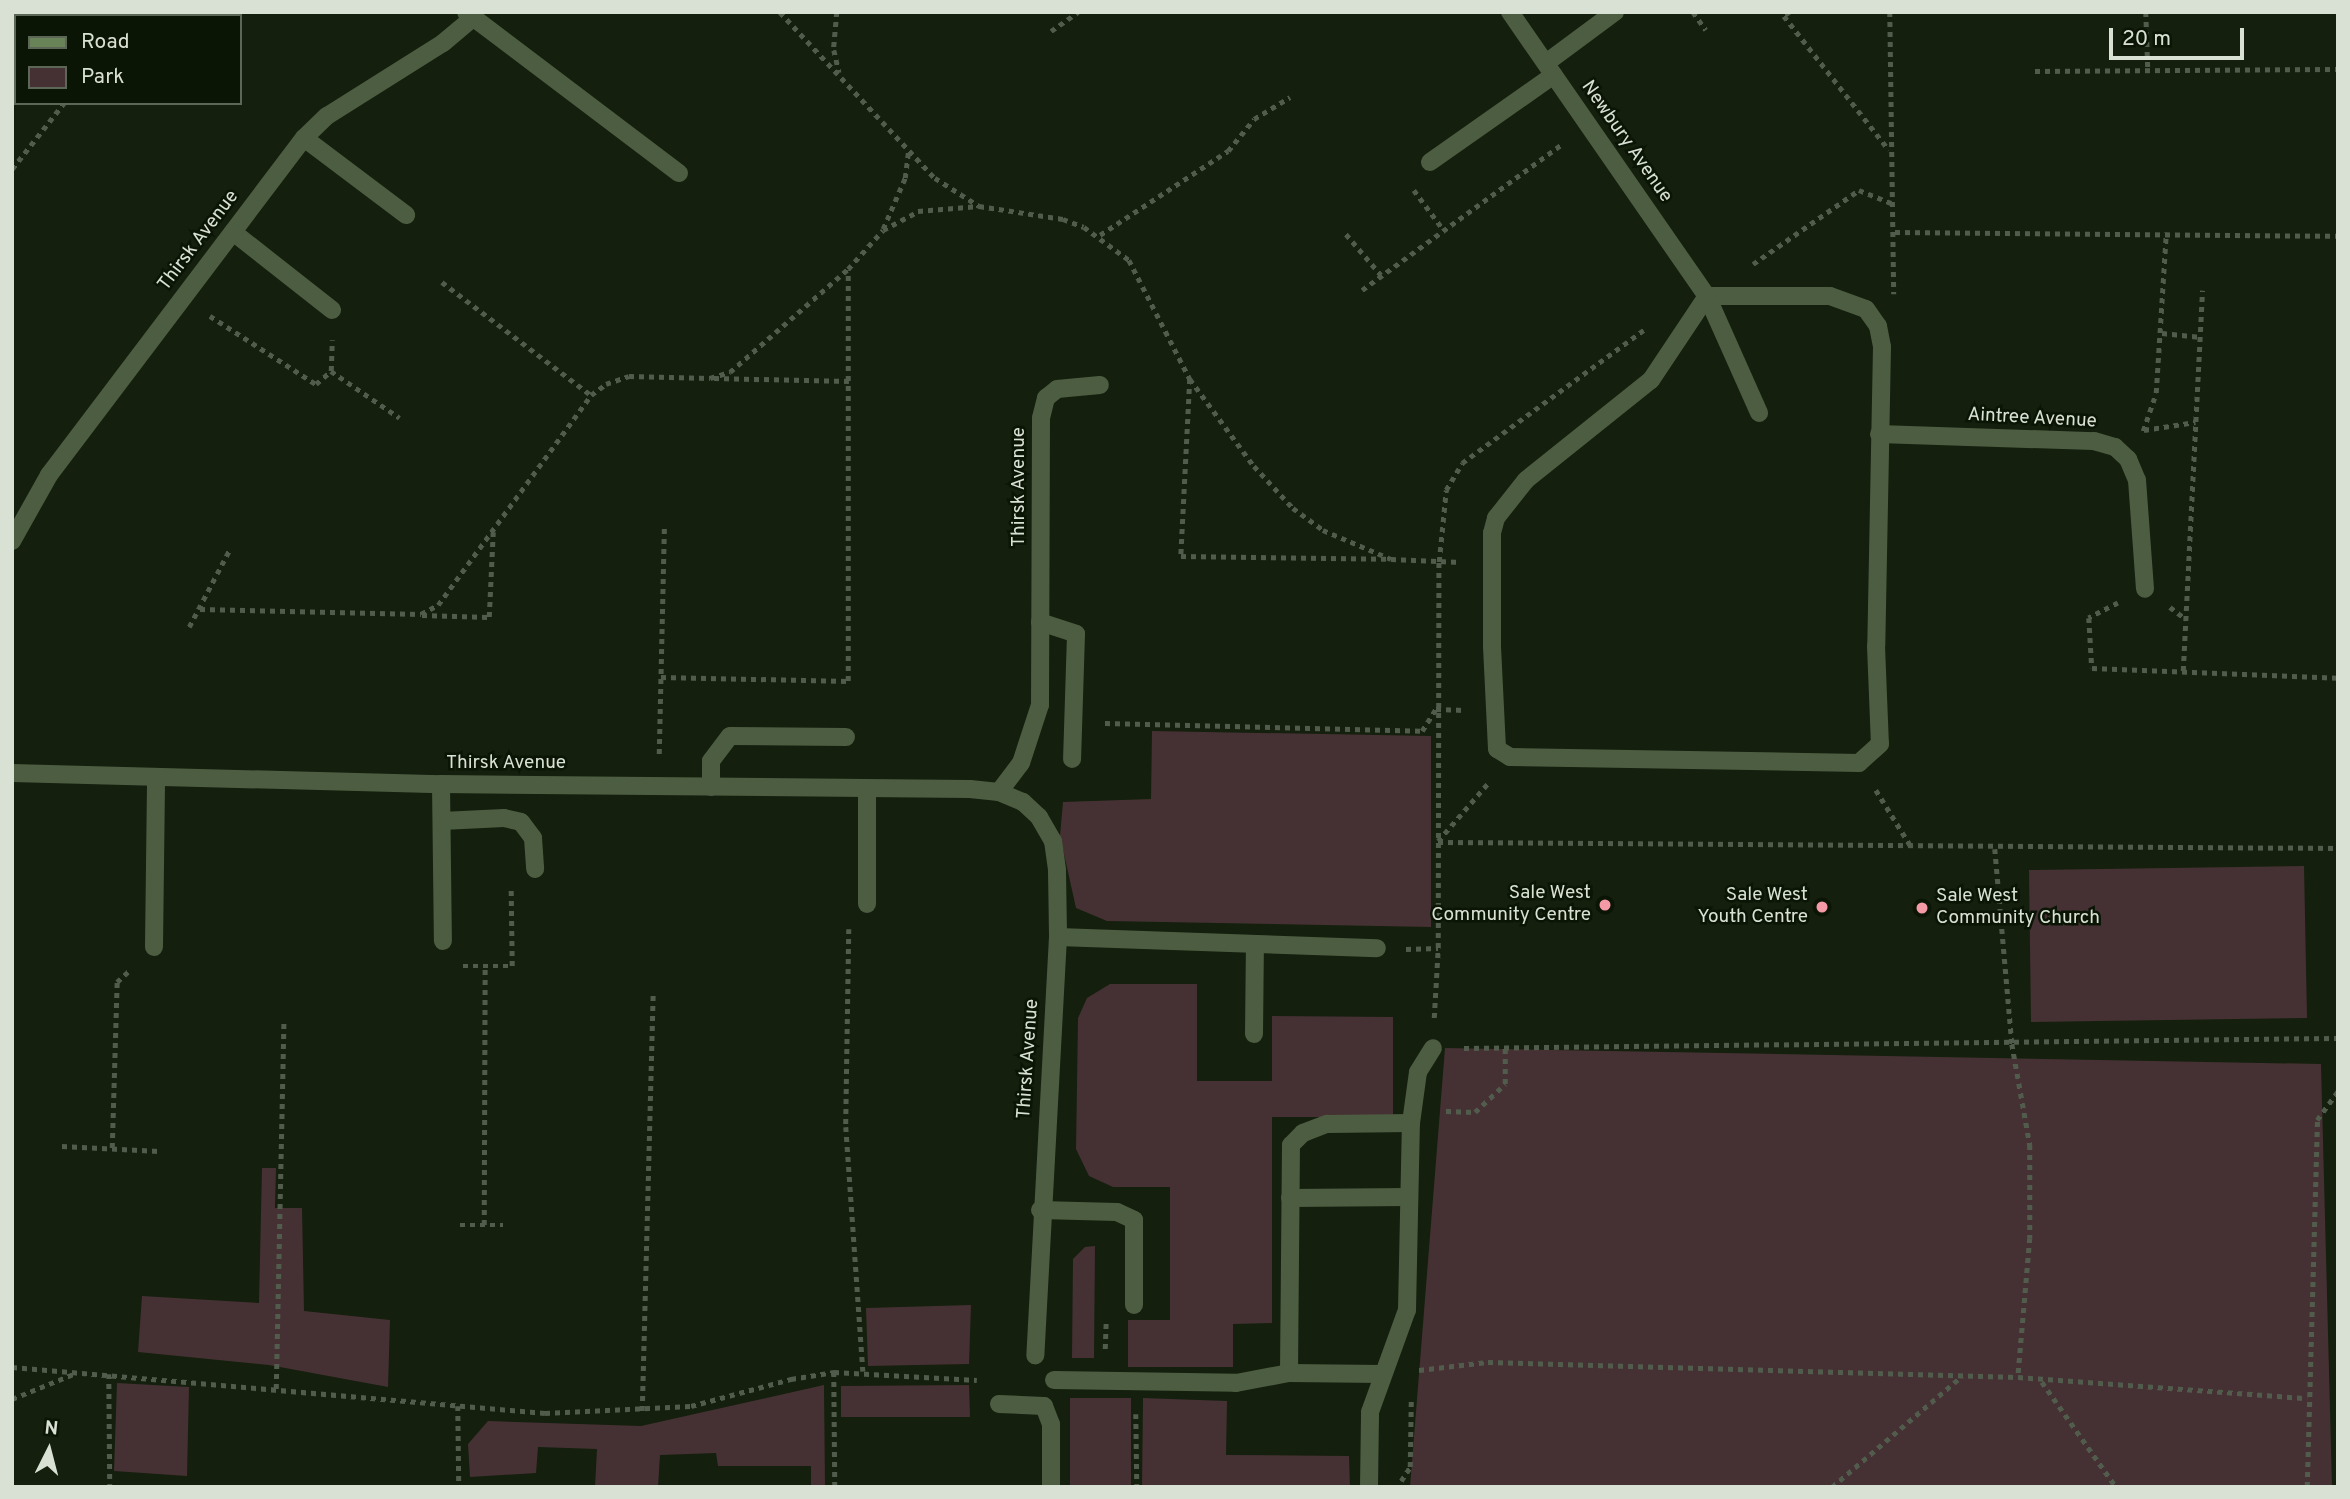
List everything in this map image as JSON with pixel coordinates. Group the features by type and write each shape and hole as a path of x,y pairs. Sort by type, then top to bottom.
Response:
{"street":[{"name":"Newbury Avenue","path":"1510,12 1707,296 1759,413"},
{"path":"1430,162 1550,69 1615,12"},
{"name":"Thirsk Avenue","path":"12,541 49,475 304,138 327,116 443,43 469,15 679,173"},
{"path":"304,138 406,215"},
{"path":"233,232 332,310"},
{"path":"1707,296 1830,296 1866,309 1878,326 1882,347 1879,433 1880,744 1859,763 1510,757 1497,749 1492,533 1506,501 1651,380 1707,296"},
{"name":"Thirsk Avenue","path":"999,792 1021,763 1040,705 1041,418 1046,398 1058,388 1100,385"},
{"name":"Aintree Avenue","path":"1879,433 2094,441 2115,447 2128,459"},
{"path":"2128,459 2137,480 2145,589"},
{"path":"1040,622 1076,634 1076,722 1073,759"},
{"path":"711,787 711,761 730,736 846,737"},
{"name":"Thirsk Avenue","path":"12,773 156,779 999,792 1023,802 1039,817 1053,841 1058,937 1040,1210 1035,1355"},
{"path":"154,947 156,779"},
{"path":"441,784 443,941"},
{"path":"867,790 867,904"},
{"path":"442,821 504,818 521,822 533,838 535,869"},
{"path":"1058,937 1377,948"},
{"path":"1254,1034 1255,944"},
{"path":"1369,1487 1370,1412 1407,1310 1412,1116 1418,1072 1433,1048"},
{"path":"1289,1373 1291,1145 1303,1133 1327,1124 1412,1116"},
{"path":"1290,1198 1409,1197"},
{"path":"1040,1210 1117,1212 1134,1220 1134,1305"},
{"path":"1054,1380 1236,1383 1289,1373 1383,1374"},
{"path":"999,1404 1044,1406 1051,1424 1051,1487"}],"path":[{"path":"780,12 839,73 908,152 935,178 979,206"},
{"path":"837,12 834,50 839,73"},
{"path":"1051,31 1078,12"},
{"path":"1693,12 1706,30"},
{"path":"1790,12 1784,16 1889,151"},
{"path":"1878,326 1895,291 1895,232 1889,151 1890,12"},
{"path":"2146,12 2148,69"},
{"path":"2035,71 2338,69"},
{"path":"1100,235 1228,150 1254,119 1290,97"},
{"path":"12,169 62,105"},
{"path":"1362,290 1589,125"},
{"path":"710,378 746,362 848,269 883,230 905,178 908,152"},
{"path":"1751,265 1859,190 1893,204"},
{"path":"883,230 918,211 979,206 1063,219 1100,235 1129,260 1190,379 1254,466 1293,508 1323,530 1391,559"},
{"path":"1895,232 2166,232 2338,236"},
{"path":"2128,459 2144,430 2157,393 2166,232"},
{"path":"1346,234 1381,275"},
{"path":"661,677 848,681 848,269"},
{"path":"442,282 591,395"},
{"path":"2183,671 2202,290"},
{"path":"183,298 316,384 331,371 400,418"},
{"path":"2162,333 2200,337"},
{"path":"421,614 439,605 591,395 606,384 629,376 849,381"},
{"path":"1190,379 1181,556 1492,562"},
{"path":"2144,430 2195,422"},
{"path":"658,786 664,526"},
{"path":"200,609 489,617 494,531"},
{"path":"189,627 230,549"},
{"path":"2145,589 2089,618 2092,668 2338,678"},
{"path":"1076,722 1422,731 1436,709 1496,712"},
{"path":"1510,757 1438,842 1912,849 2338,848"},
{"path":"1859,763 1912,849"},
{"path":"1995,849 2012,1044 2030,1145 2031,1187 2018,1377"},
{"path":"443,941 447,966 512,967 512,890 535,888 535,869"},
{"path":"863,1371 846,1127 849,923 867,904"},
{"path":"113,1148 117,982 154,947"},
{"path":"484,1225 485,966"},
{"path":"642,1412 653,994"},
{"path":"275,1390 284,1019"},
{"path":"1433,1048 2012,1044 2338,1038"},
{"path":"1412,1116 1475,1112 1506,1084 1505,1048"},
{"path":"2307,1487 2307,1398 2316,1120 2338,1091"},
{"path":"62,1146 159,1152"},
{"path":"460,1225 503,1225"},
{"path":"1104,1381 1106,1306 1134,1305"},
{"path":"1383,1374 1488,1362 2018,1377 2042,1382 2307,1398"},
{"path":"12,1367 545,1413 642,1412 691,1406 791,1379 834,1372 863,1371 900,1379 982,1380"},
{"path":"834,1372 835,1487"},
{"path":"12,1399 78,1373"},
{"path":"109,1374 110,1487"},
{"path":"1832,1487 1962,1376"},
{"path":"1136,1381 1137,1487"},
{"path":"2042,1382 2116,1487"},
{"path":"458,1406 459,1487"}],"green space":[{"path":"1152,731 1431,736 1431,927 1107,921 1076,908 1060,836 1063,802 1151,799"},
{"path":"2304,866 2307,1018 2031,1022 2029,870"},
{"path":"1110,984 1197,984 1197,1081 1272,1081 1272,1016 1393,1017 1393,1117 1272,1117 1272,1323 1233,1324 1233,1367 1128,1367 1128,1320 1170,1320 1170,1187 1113,1187 1089,1176 1076,1149 1078,1018 1087,998"},
{"path":"1445,1048 2321,1064 2332,1487 1410,1487"},
{"path":"262,1168 276,1168 275,1208 302,1208 304,1311 390,1320 388,1387 269,1365 138,1352 142,1296 259,1303"},
{"path":"1095,1246 1094,1358 1072,1358 1073,1259 1085,1247"},
{"path":"971,1305 969,1364 868,1366 866,1308"},
{"path":"117,1383 189,1387 187,1476 114,1471"},
{"path":"824,1385 825,1487 811,1487 811,1466 718,1466 716,1453 660,1455 658,1487 595,1487 597,1449 538,1447 536,1473 470,1477 468,1444 488,1421 641,1426"},
{"path":"969,1385 970,1417 841,1417 841,1386"},
{"path":"1070,1398 1131,1398 1131,1487 1070,1487"},
{"path":"1143,1398 1227,1401 1226,1455 1349,1456 1350,1487 1142,1487"}],"place":[{"name":"Sale West Community Centre","path":"1605,905"},
{"name":"Sale West Youth Centre","path":"1822,907"},
{"name":"Sale West Community Church","path":"1922,908"}]}
